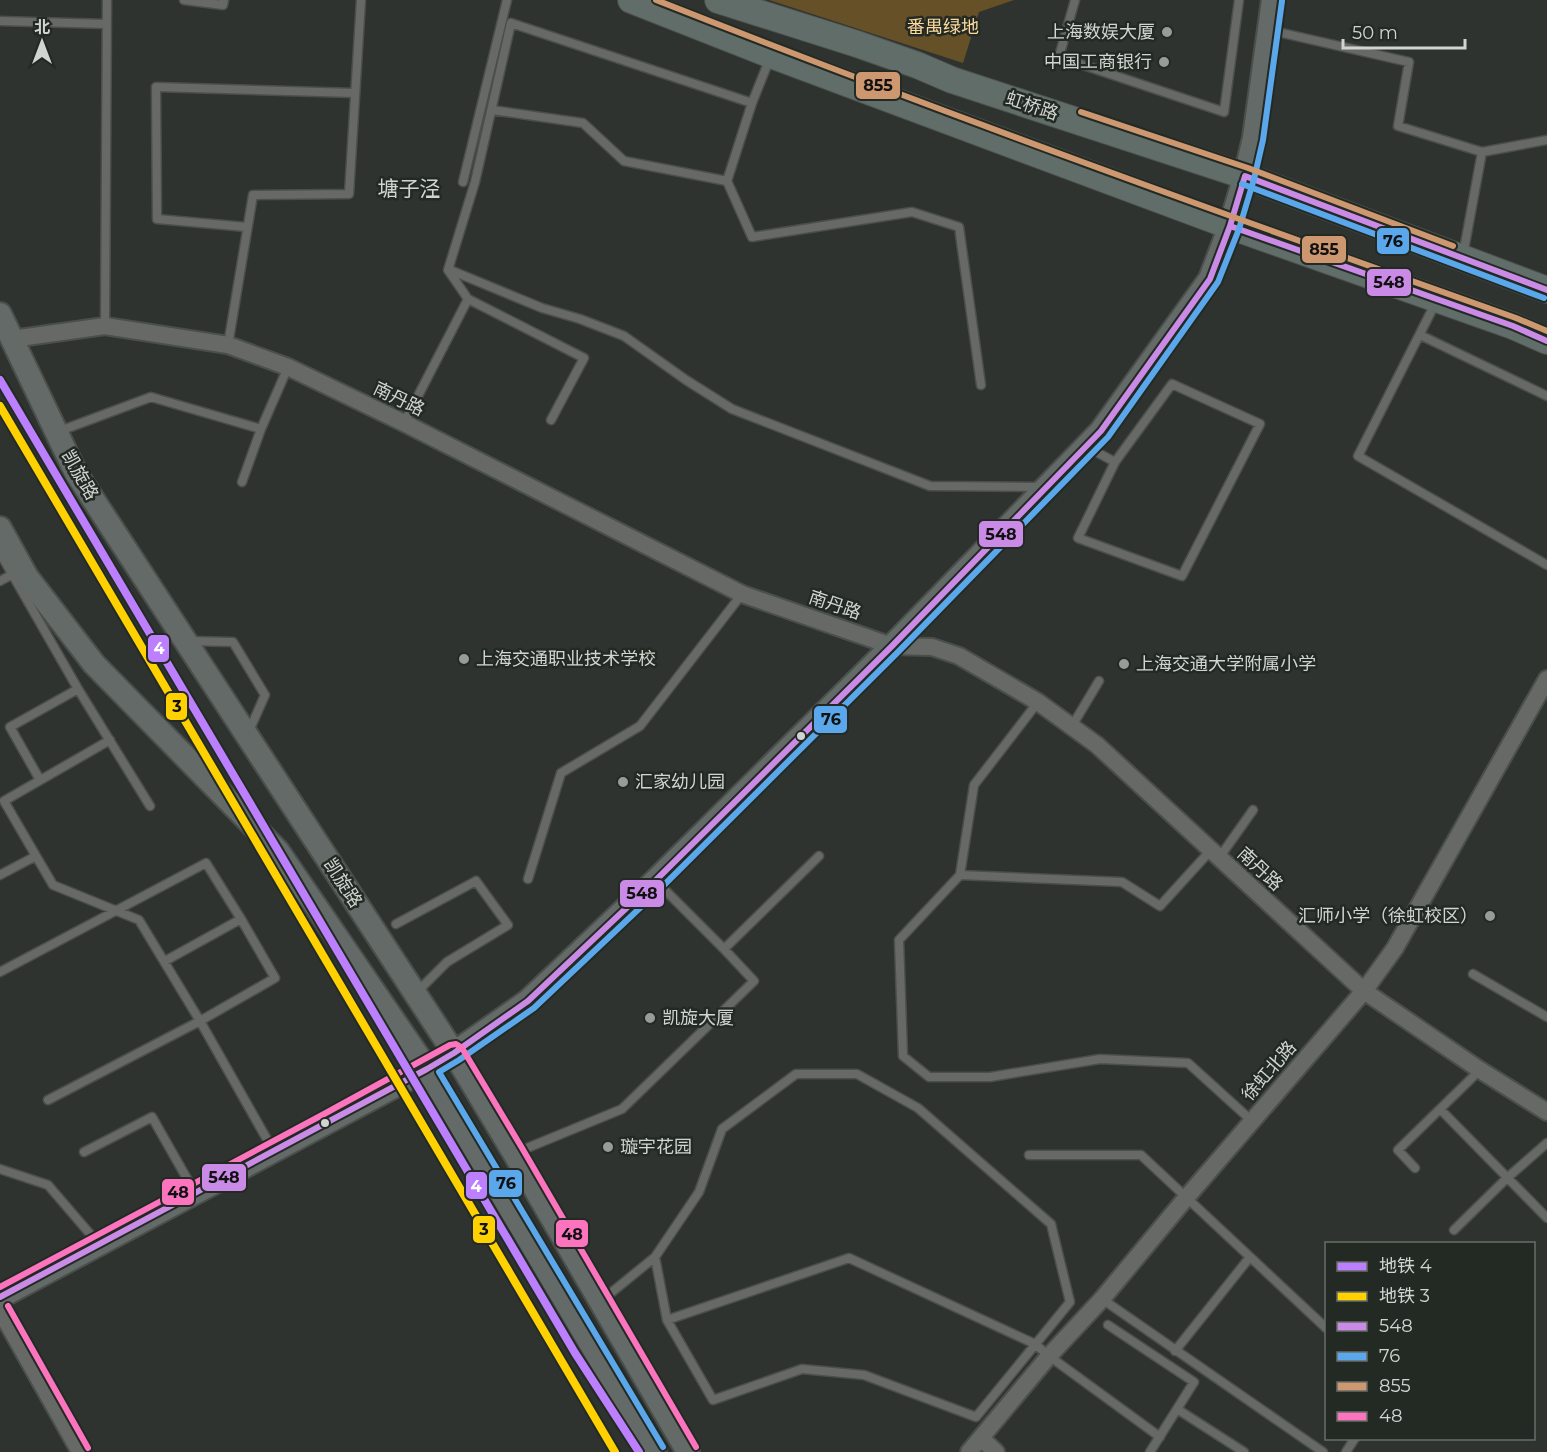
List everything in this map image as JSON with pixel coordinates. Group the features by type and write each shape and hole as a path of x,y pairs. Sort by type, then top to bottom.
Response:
{"main road":[{"path":"631,0 771,55 1230,226 1438,299 1547,341"},
{"name":"虹桥路","path":"718,0 857,44 952,80 1245,176 1547,290"}],"street":[{"path":"0,1297 427,1069 454,1053 528,1001 656,881 892,646 1101,431 1210,279 1230,226 1254,138 1273,0"},
{"path":"1521,281 1547,275"},
{"name":"凯旋路","path":"0,314 76,473 454,1053 688,1452"},
{"name":"南丹路","path":"12,339 105,327 228,345 288,367 404,423 742,594 892,646 932,647 959,656 1038,702 1097,745 1364,991 1479,1070 1547,1112"},
{"name":"凯旋路","path":"0,528 27,577 94,664 278,851 427,1069 654,1452"},
{"name":"徐虹北路","path":"969,1452 1364,991 1395,948 1547,679"},
{"path":"0,1310 80,1452"},
{"path":"981,1438 996,1452"}],"lane":[{"path":"105,327 107,0"},
{"path":"184,0 223,5 224,0"},
{"path":"228,345 253,195 349,194 361,0"},
{"path":"463,182 507,0"},
{"path":"1075,0 1059,57 1224,112 1239,0"},
{"path":"0,21 107,24"},
{"path":"448,270 475,182 511,24 752,103"},
{"path":"1269,30 1409,62 1398,126 1482,153 1547,140"},
{"path":"771,55 752,103 727,181 752,237 912,212 958,227 981,385"},
{"path":"246,227 157,219 156,87 354,93"},
{"path":"492,110 583,123 624,161 727,181"},
{"path":"1462,258 1482,153"},
{"path":"448,270 468,299 584,358 551,420"},
{"path":"448,270 542,308 624,336 732,409 930,486 1046,487"},
{"path":"404,423 468,299"},
{"path":"1438,299 1358,456 1547,565"},
{"path":"1420,335 1547,396"},
{"path":"242,482 261,429 288,367"},
{"path":"1173,384 1260,424 1182,576 1078,538 1115,462 1173,384"},
{"path":"57,432 151,397 261,429"},
{"path":"1086,446 1115,462"},
{"path":"0,553 78,689 150,806"},
{"path":"0,581 13,574"},
{"path":"528,879 561,772 640,726 742,594"},
{"path":"185,641 233,642 265,695 247,735"},
{"path":"1072,726 1099,681"},
{"path":"40,780 10,727 78,689"},
{"path":"1038,702 974,785 960,875 899,940 903,1056 929,1077 990,1077 1100,1059 1188,1063 1252,1120"},
{"path":"110,740 4,801 53,885 139,920 274,1151"},
{"path":"960,875 1122,882 1160,906 1215,854 1253,810"},
{"path":"0,875 36,856"},
{"path":"724,949 819,856"},
{"path":"0,972 206,863 275,978 200,1021 48,1100"},
{"path":"396,924 476,880 508,925 447,962 415,994"},
{"path":"514,1153 622,1109 754,981 656,881"},
{"path":"165,961 241,919"},
{"path":"1473,974 1547,1017"},
{"path":"1415,1168 1398,1150 1479,1070"},
{"path":"601,1302 655,1257 699,1192 722,1129 796,1074 857,1074 918,1108 1051,1224 1070,1302 976,1417 864,1375 802,1369 713,1400 667,1320 655,1257"},
{"path":"1441,1110 1547,1218"},
{"path":"84,1152 152,1117 195,1193"},
{"path":"1454,1230 1547,1143"},
{"path":"1029,1155 1142,1155 1325,1327"},
{"path":"0,1169 48,1185 98,1244"},
{"path":"1175,1351 1250,1257"},
{"path":"667,1320 849,1258 1035,1344 1160,1437"},
{"path":"1102,1299 1323,1452"},
{"path":"1108,1326 1194,1382 1150,1452"},
{"path":"1177,1409 1244,1452"}],"green space":[{"name":"番禺绿地","path":"769,0 1014,0 979,12 963,63"}],"metro line":[{"name":"4","path":"0,380 575,1353 639,1452"},
{"name":"3","path":"0,406 615,1452"}],"transit line":[{"name":"855","path":"656,0 977,123 1547,331"},
{"name":"76","path":"663,1447 439,1072 534,1008 661,888 898,652 1108,437 1218,282 1239,229 1263,140 1282,1"},
{"name":"855","path":"1081,112 1248,168 1453,246"},
{"name":"548","path":"0,1297 427,1069 454,1053 528,1001 655,881 892,646 1101,431 1210,279 1230,226 1245,176 1547,290"},
{"name":"76","path":"1242,184 1544,298"},
{"name":"548","path":"1230,226 1513,326 1547,341"},
{"name":"48","path":"0,1287 450,1045 456,1044 462,1048 522,1148 696,1447"},
{"name":"48","path":"8,1306 88,1448"}],"place":[{"name":"上海数娱大厦","path":"1167,32"},
{"name":"中国工商银行","path":"1164,62"},
{"name":"上海交通职业技术学校","path":"464,659"},
{"name":"上海交通大学附属小学","path":"1124,664"},
{"name":"汇家幼儿园","path":"623,782"},
{"name":"汇师小学（徐虹校区）","path":"1490,916"},
{"name":"凯旋大厦","path":"650,1018"},
{"name":"璇宇花园","path":"608,1147"}],"district":[{"name":"塘子泾","path":"409,188"}]}
